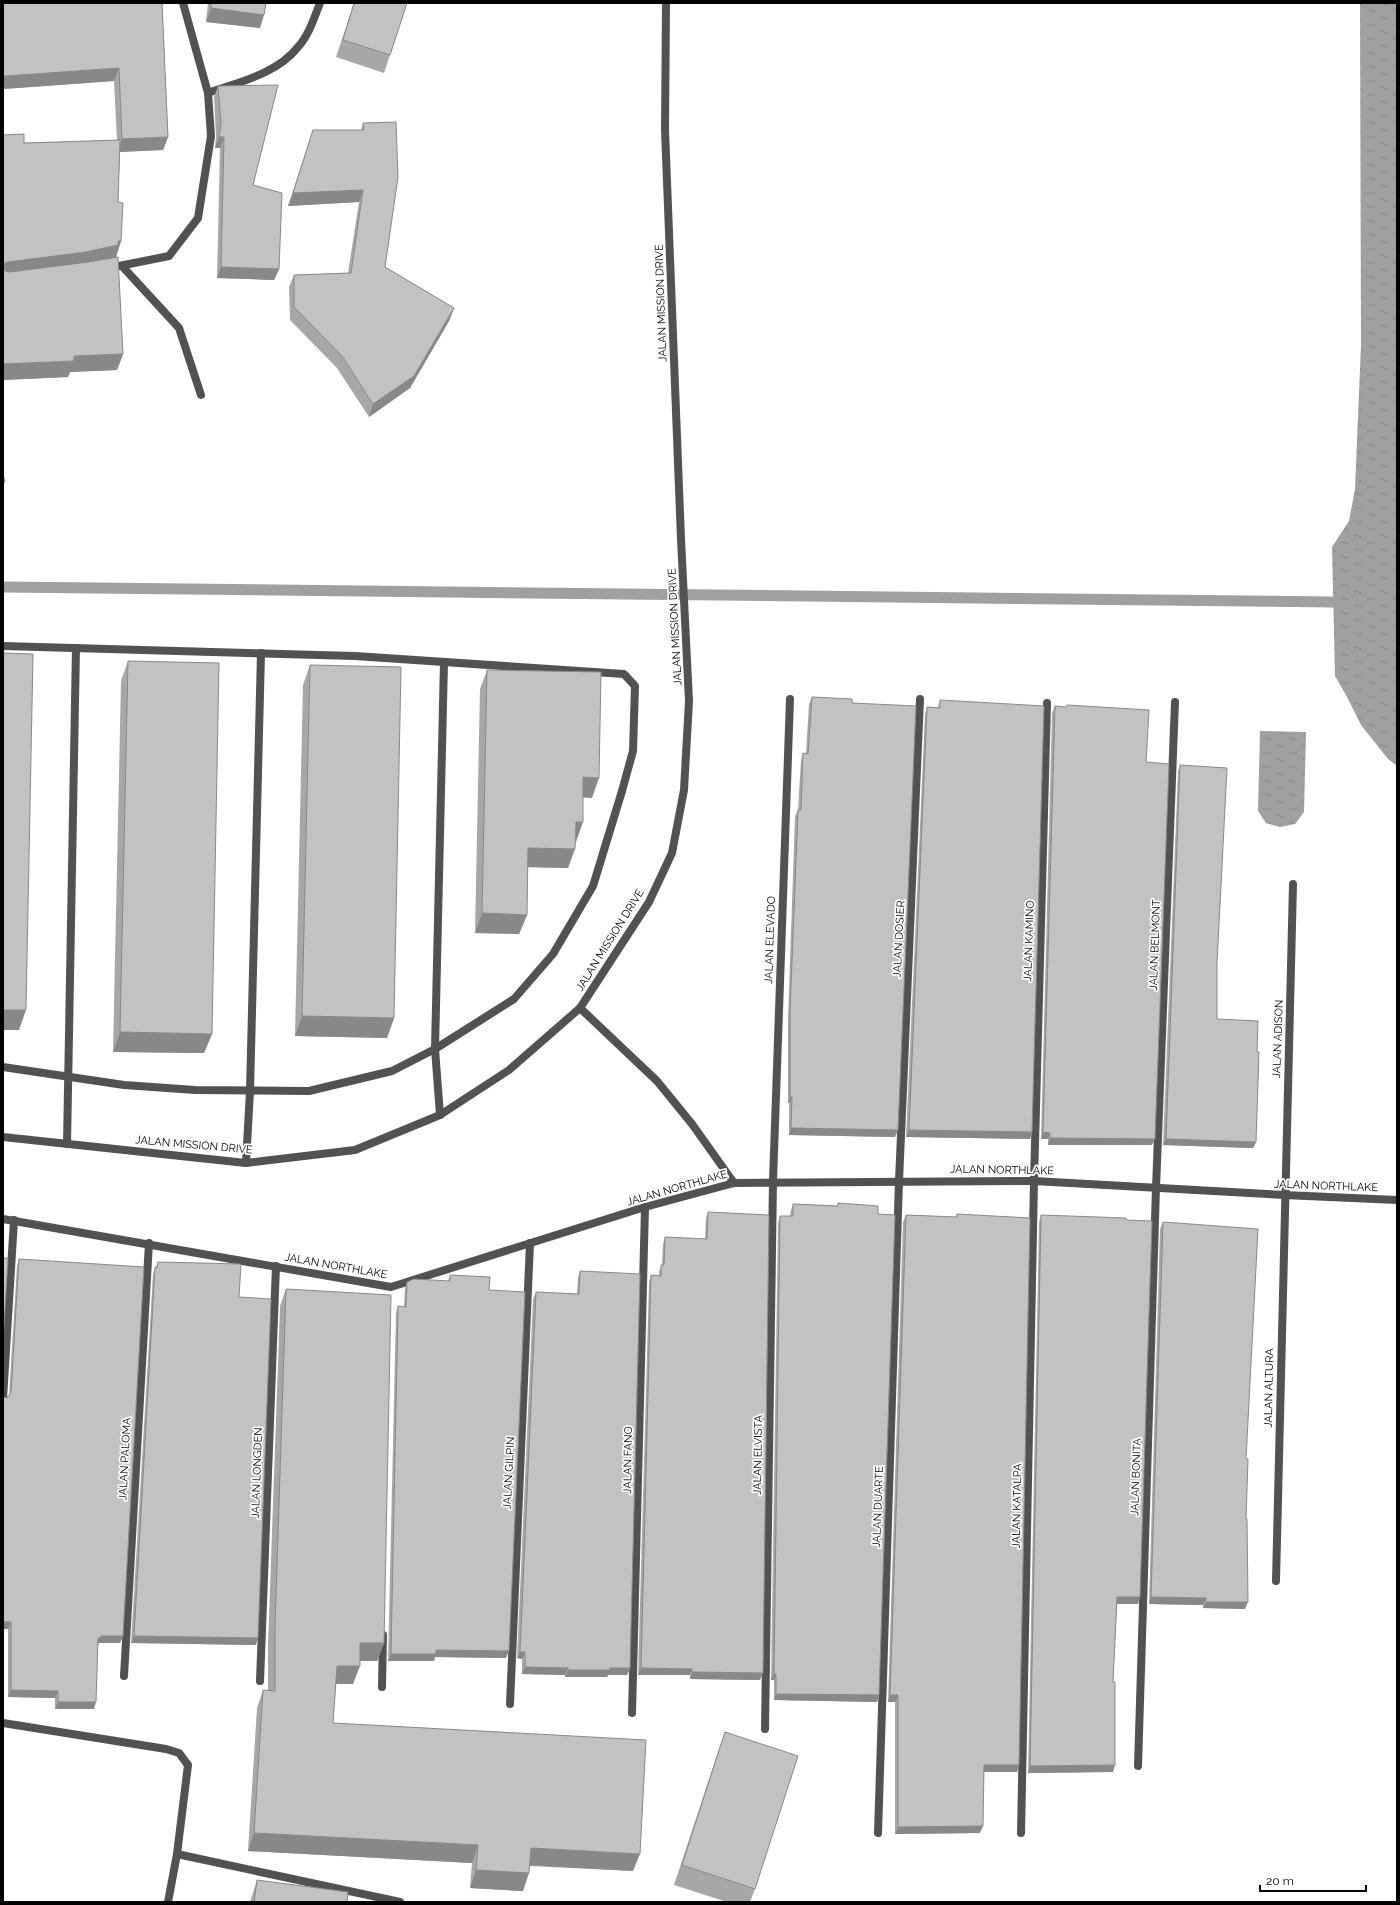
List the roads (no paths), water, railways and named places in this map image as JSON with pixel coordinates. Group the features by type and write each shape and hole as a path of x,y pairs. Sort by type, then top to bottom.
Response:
{"street":[{"path":"101,270 169,256 198,218 211,136 208,93 183,3"},
{"path":"208,93 269,71 290,56 298,48 306,36 320,3"},
{"name":"JALAN MISSION DRIVE","path":"3,1137 246,1163 355,1150 440,1115 509,1070 580,1008 649,902 672,853 684,790 690,701 681,539 665,130 666,3"},
{"path":"122,266 179,328 201,396"},
{"path":"3,646 355,656 624,674 635,686 633,751 593,886 553,954 514,1000 435,1050 392,1071 309,1091 195,1090 124,1085 3,1068"},
{"path":"67,1144 76,648"},
{"path":"246,1163 250,1091 261,653"},
{"path":"440,1115 435,1050 444,662"},
{"name":"JALAN ELEVADO","path":"773,1181 790,699"},
{"name":"JALAN DOSIER","path":"899,1181 920,699"},
{"name":"JALAN BELMONT","path":"1156,1188 1175,702"},
{"name":"JALAN KAMINO","path":"1034,1181 1047,703"},
{"name":"JALAN ADISON","path":"1284,1195 1293,884"},
{"path":"580,1008 657,1081 692,1124 734,1183"},
{"name":"JALAN NORTHLAKE","path":"3,1219 276,1266 391,1291 645,1207 734,1183 773,1181 1034,1181 1397,1200"},
{"name":"JALAN ELVISTA","path":"765,1729 773,1181"},
{"name":"JALAN DUARTE","path":"878,1833 899,1181"},
{"name":"JALAN KATALPA","path":"1021,1833 1034,1181"},
{"name":"JALAN BONITA","path":"1138,1766 1156,1188"},
{"name":"JALAN ALTURA","path":"1276,1581 1284,1195"},
{"name":"JALAN FANO","path":"632,1713 645,1207"},
{"path":"3,1399 14,1220"},
{"name":"JALAN PALOMA","path":"124,1676 148,1244"},
{"name":"JALAN GILPIN","path":"510,1704 530,1244"},
{"name":"JALAN LONGDEN","path":"260,1681 276,1266"},
{"path":"382,1687 383,1624"},
{"path":"3,1722 166,1749 179,1753 188,1765 177,1854 168,1902"},
{"path":"177,1854 400,1902"}],"water":[{"path":"1360,3 1397,3 1397,766 1388,759 1361,725 1335,676 1332,547 1349,521 1355,489 1361,345"},
{"path":"1260,731 1306,732 1304,812 1295,824 1280,827 1266,823 1258,811"}],"waterway":[{"path":"3,587 1333,602"}]}
